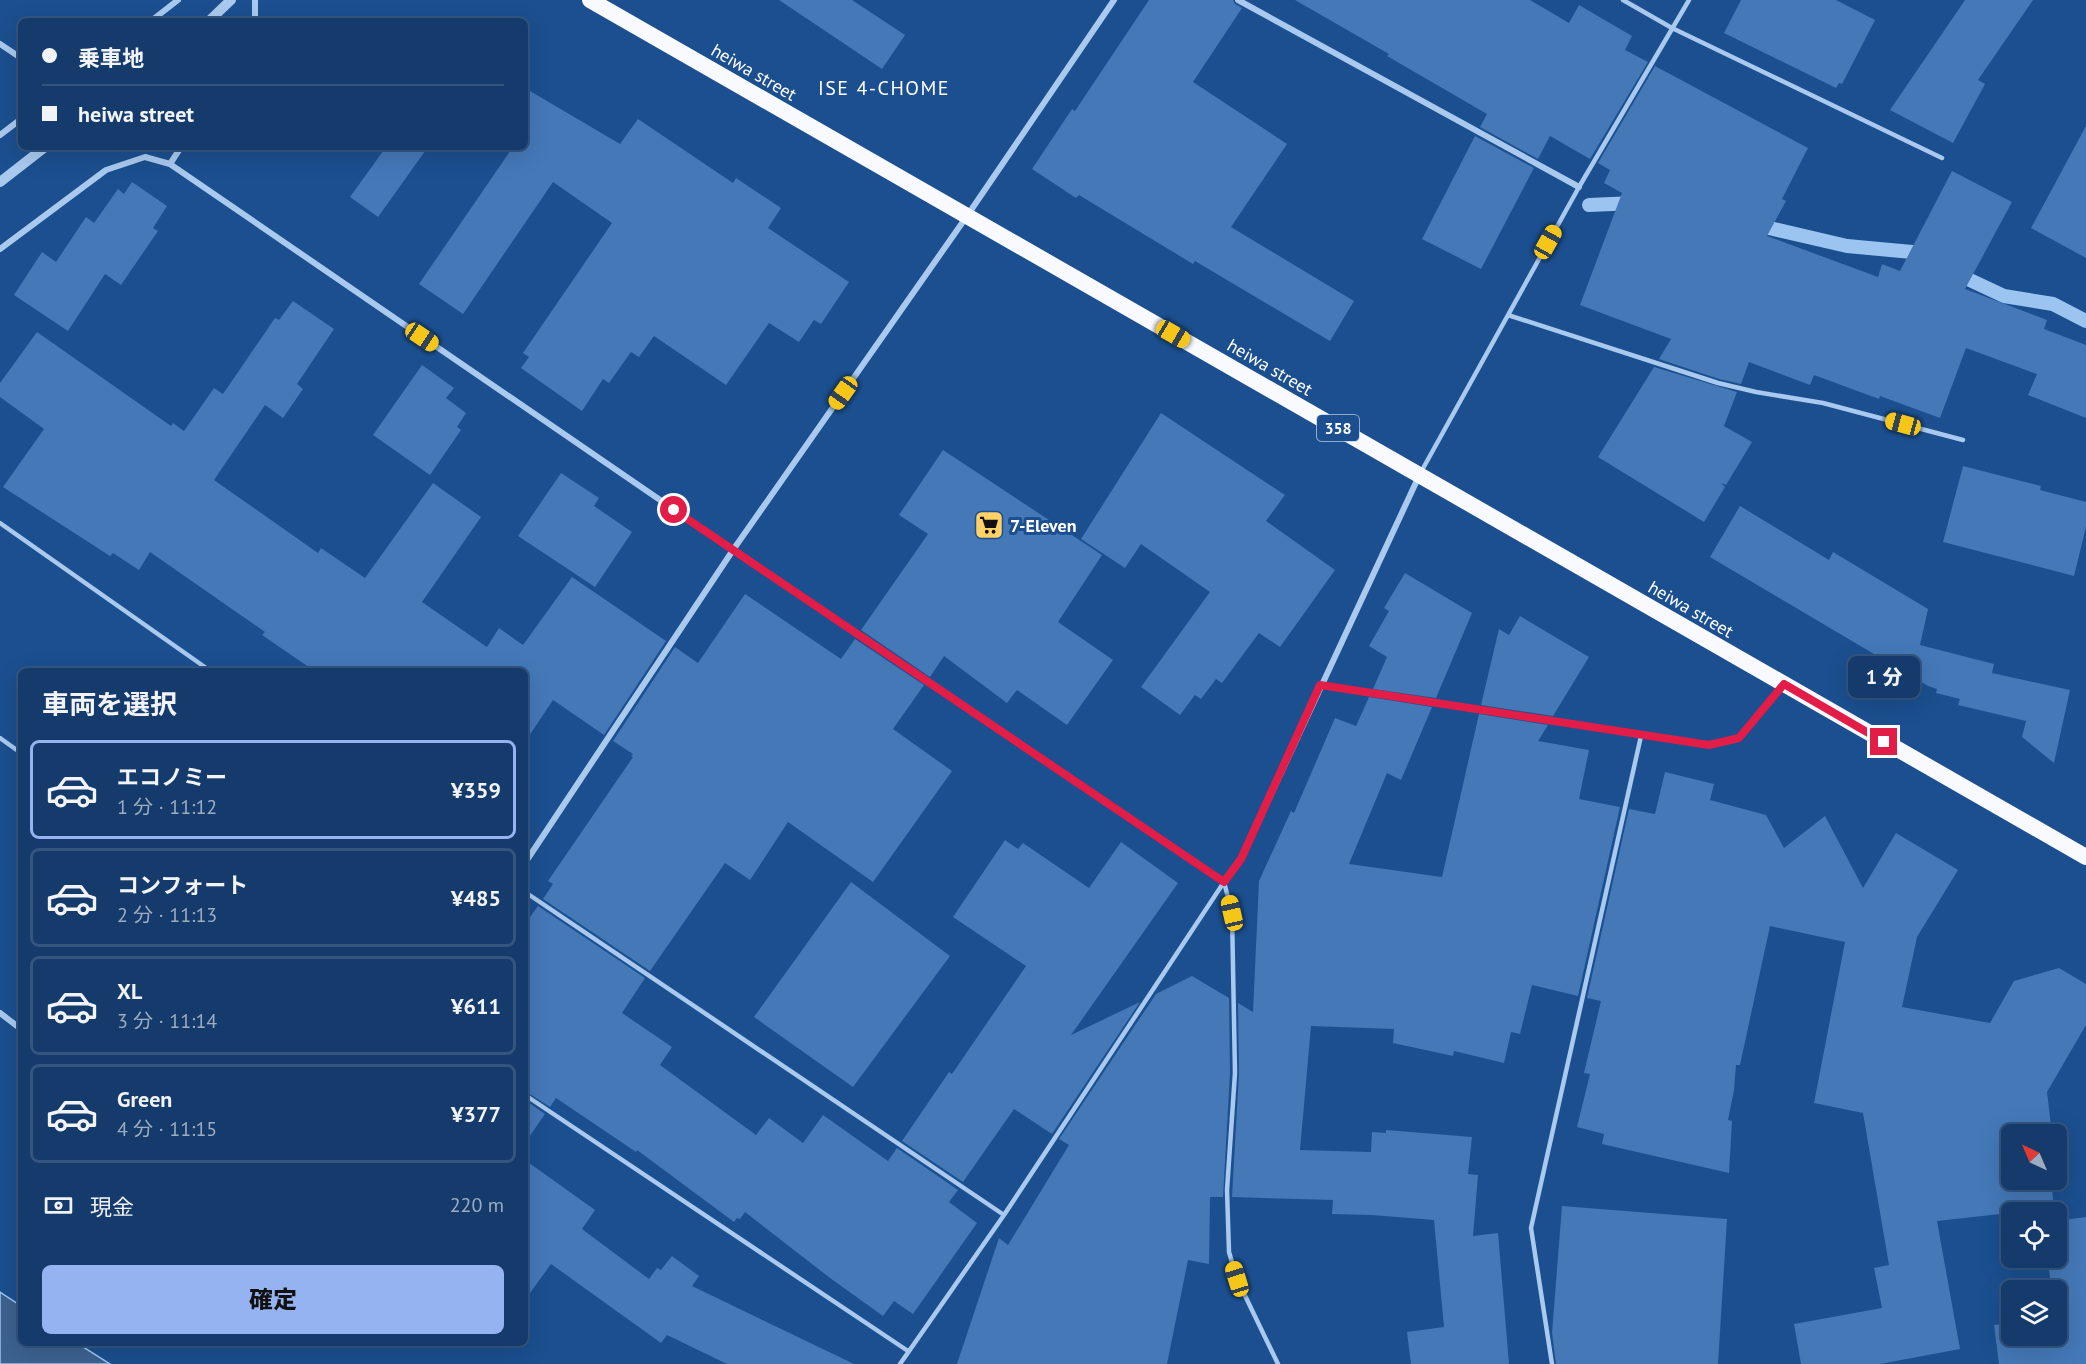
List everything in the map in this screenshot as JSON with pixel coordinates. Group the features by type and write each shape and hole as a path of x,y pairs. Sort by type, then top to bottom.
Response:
{"highway":[{"name":"heiwa street","path":"590,0 2086,857"}],"street":[{"path":"155,18 178,0"},
{"path":"212,18 231,0"},
{"path":"255,0 255,18"},
{"path":"528,858 733,550 967,216 1114,0"},
{"path":"1238,0 1579,187"},
{"path":"0,44 18,56"},
{"path":"0,135 18,121"},
{"path":"0,182 41,150"},
{"path":"170,164 179,150"},
{"path":"0,249 106,170 145,157 170,164 733,550 1224,882 1241,859 1320,685 1420,475"},
{"path":"0,1013 18,1027"}],"lane":[{"path":"1623,0 1672,28 1942,158"},
{"path":"1420,475 1579,187 1689,0"},
{"path":"1508,315 1718,383 1755,392 1823,403 1963,440"},
{"path":"0,523 206,668"},
{"path":"1320,685 1709,745 1739,738 1784,684"},
{"path":"1552,1364 1531,1228 1641,736"},
{"path":"0,738 18,751"},
{"path":"900,1364 1004,1215 1224,882"},
{"path":"1224,882 1232,913 1234,1073 1227,1190 1229,1252 1237,1279 1278,1364"},
{"path":"528,894 1004,1215"},
{"path":"528,1097 908,1351"}],"water":[{"path":"0,1292 18,1304 18,1346 82,1346 110,1364 0,1364"}],"building":[{"path":"779,0 852,0 905,35 882,69"},
{"path":"1149,0 1233,0 1242,8 1193,82 1287,144 1231,227 1354,301 1330,341 1195,261 1193,264 1079,195 1076,198 1032,169 1072,109 1075,111"},
{"path":"1295,0 1530,0 1569,23 1579,5 1632,36 1625,50 1648,62 1590,159 1550,136 1538,159 1480,127 1487,114"},
{"path":"1741,0 1836,0 1875,20 1842,84 1839,83 1836,88 1724,33"},
{"path":"1965,0 2033,0 1978,80 1985,84 1953,143 1890,110"},
{"path":"1655,66 1808,148 1782,199 1786,201 1767,236 1878,277 1882,264 1900,271 1952,171 2012,202 1965,289 2047,320 2044,329 2086,345 2086,418 2028,395 2037,374 1966,348 1940,418 1814,375 1810,385 1749,362 1741,384 1719,379 1659,359 1671,339 1580,305 1622,193 1604,183 1610,170 1598,163"},
{"path":"528,90 620,144 638,119 733,183 736,178 781,208 768,228 849,282 821,324 814,320 799,342 769,323 726,385 654,336 639,357 631,352 609,383 603,379 582,411 521,368 529,357 523,353 612,223 553,182 463,314 419,284 511,150 528,150"},
{"path":"2086,126 2086,258 2031,228"},
{"path":"1475,136 1534,168 1481,269 1422,239"},
{"path":"384,150 426,150 378,217 350,197"},
{"path":"132,182 167,206 153,228 158,231 121,285 105,274 68,331 14,295 42,252 56,262 86,217 94,223 118,189 124,194"},
{"path":"293,301 334,329 297,384 303,389 283,418 265,405 214,480 318,553 321,548 365,578 433,483 481,517 422,602 487,647 499,628 523,645 572,577 666,641 604,735 553,700 528,738 528,668 310,668 262,635 265,632 150,552 139,570 113,553 110,556 3,487 44,429 0,397 0,383 37,332 171,426 173,423 184,431 214,388 223,394 275,318 279,320"},
{"path":"422,365 454,388 446,398 466,413 457,427 461,430 430,475 373,435"},
{"path":"1654,367 1737,392 1724,426 1752,442 1726,485 1721,483 1725,487 1704,522 1598,457"},
{"path":"1161,413 1285,495 1266,521 1335,570 1280,647 1259,633 1222,683 1216,679 1201,699 1195,695 1180,715 1141,687 1210,592 1141,544 1125,568 1081,539"},
{"path":"943,450 1102,555 1058,622 1113,660 1067,725 1017,690 1007,703 944,656 930,677 861,630 928,534 899,515"},
{"path":"1963,466 2041,486 2040,490 2086,502 2086,527 2074,576 1943,542"},
{"path":"561,473 599,498 594,506 632,532 595,587 518,536"},
{"path":"1740,506 1829,560 1833,552 1928,609 1920,645 1994,664 1992,673 2070,690 2054,763 2022,737 2026,721 1958,705 1960,699 1936,693 1937,689 1928,686 1710,557"},
{"path":"1405,573 1472,613 1436,698 1373,689 1387,657 1369,646 1389,611 1384,608"},
{"path":"745,594 841,659 855,639 924,685 893,729 952,771 873,882 788,822 750,880 725,863 650,971 543,899 553,884 548,881 633,757 631,756 633,754 613,741 675,647 698,663"},
{"path":"1520,616 1589,657 1553,716 1481,705 1499,629 1509,635"},
{"path":"1369,697 1432,707 1401,780 1387,773 1349,864 1442,877 1479,714 1548,725 1538,741 1589,750 1579,799 1620,807 1578,996 1532,985 1520,1034 1511,1032 1504,1063 1454,1051 1453,1056 1393,1043 1394,1029 1311,1026 1300,1150 1371,1152 1372,1132 1386,1133 1386,1130 1472,1137 1468,1174 1478,1175 1473,1236 1498,1233 1509,1364 1411,1364 1407,1332 1444,1327 1434,1220 1332,1214 1333,1200 1232,1197 1239,1073 1238,1003 1253,1012 1259,881 1291,811 1294,813 1335,718 1356,726"},
{"path":"1665,772 1714,784 1710,800 1766,815 1784,848 1825,816 1863,888 1896,833 1958,870 1917,937 1902,1007 1990,1023 2014,981 2059,968 2086,984 2086,1025 2047,1092 2051,1124 2001,1124 2001,1190 2052,1190 2053,1202 2001,1202 2001,1214 1937,1221 1960,1349 1880,1364 1801,1364 1794,1324 1882,1308 1874,1268 1889,1265 1863,1113 1814,1103 1845,942 1770,926 1740,1065 1736,1065 1728,1120 1732,1121 1729,1173 1602,1144 1604,1134 1577,1127 1590,1074 1584,1073 1601,1001 1587,998 1629,809 1655,814"},
{"path":"1005,840 1018,849 1023,843 1089,888 1121,842 1178,883 1071,1035 1140,1002 1052,1134 1014,1109 963,1182 902,1141 949,1072 952,1074 1026,966 953,917"},
{"path":"851,882 950,956 853,1087 754,1017"},
{"path":"538,906 645,978 622,1013 672,1047 660,1065 756,1135 769,1118 803,1143 823,1115 888,1161 897,1148 958,1190 949,1202 977,1223 913,1314 894,1301 883,1316 745,1212 740,1219 737,1218 734,1222 637,1150 636,1152 556,1098 550,1107 528,1093 528,920"},
{"path":"1192,976 1229,998 1230,1073 1223,1197 1210,1197 1209,1264 1188,1260 1167,1364 957,1364 999,1238 1008,1245 1069,1145 1059,1139 1156,994"},
{"path":"528,1102 545,1114 528,1139"},
{"path":"528,1162 595,1210 582,1229 649,1279 657,1268 661,1270 672,1256 699,1276 692,1286 854,1364 727,1364 667,1335 661,1343 551,1264 528,1296"},
{"path":"1562,1206 1727,1219 1718,1364 1556,1364 1552,1333"},
{"path":"2086,1217 2086,1364 1999,1364 1994,1325 2001,1324 2001,1346 2067,1346 2067,1280 2050,1280 2049,1268 2067,1268 2067,1220"}],"waterway":[{"path":"1589,205 1635,203"},
{"path":"1757,221 1765,227 1847,246 1912,252 1927,259"},
{"path":"1955,273 2004,296 2053,304 2086,321"}],"place":[{"name":"7-Eleven","path":"989,525"}],"district":[{"name":"ISE 4-CHOME","path":"884,88"}],"route":[{"path":"674,510 1224,882 1241,859 1320,685 1709,745 1739,738 1784,684 1884,742"}]}
